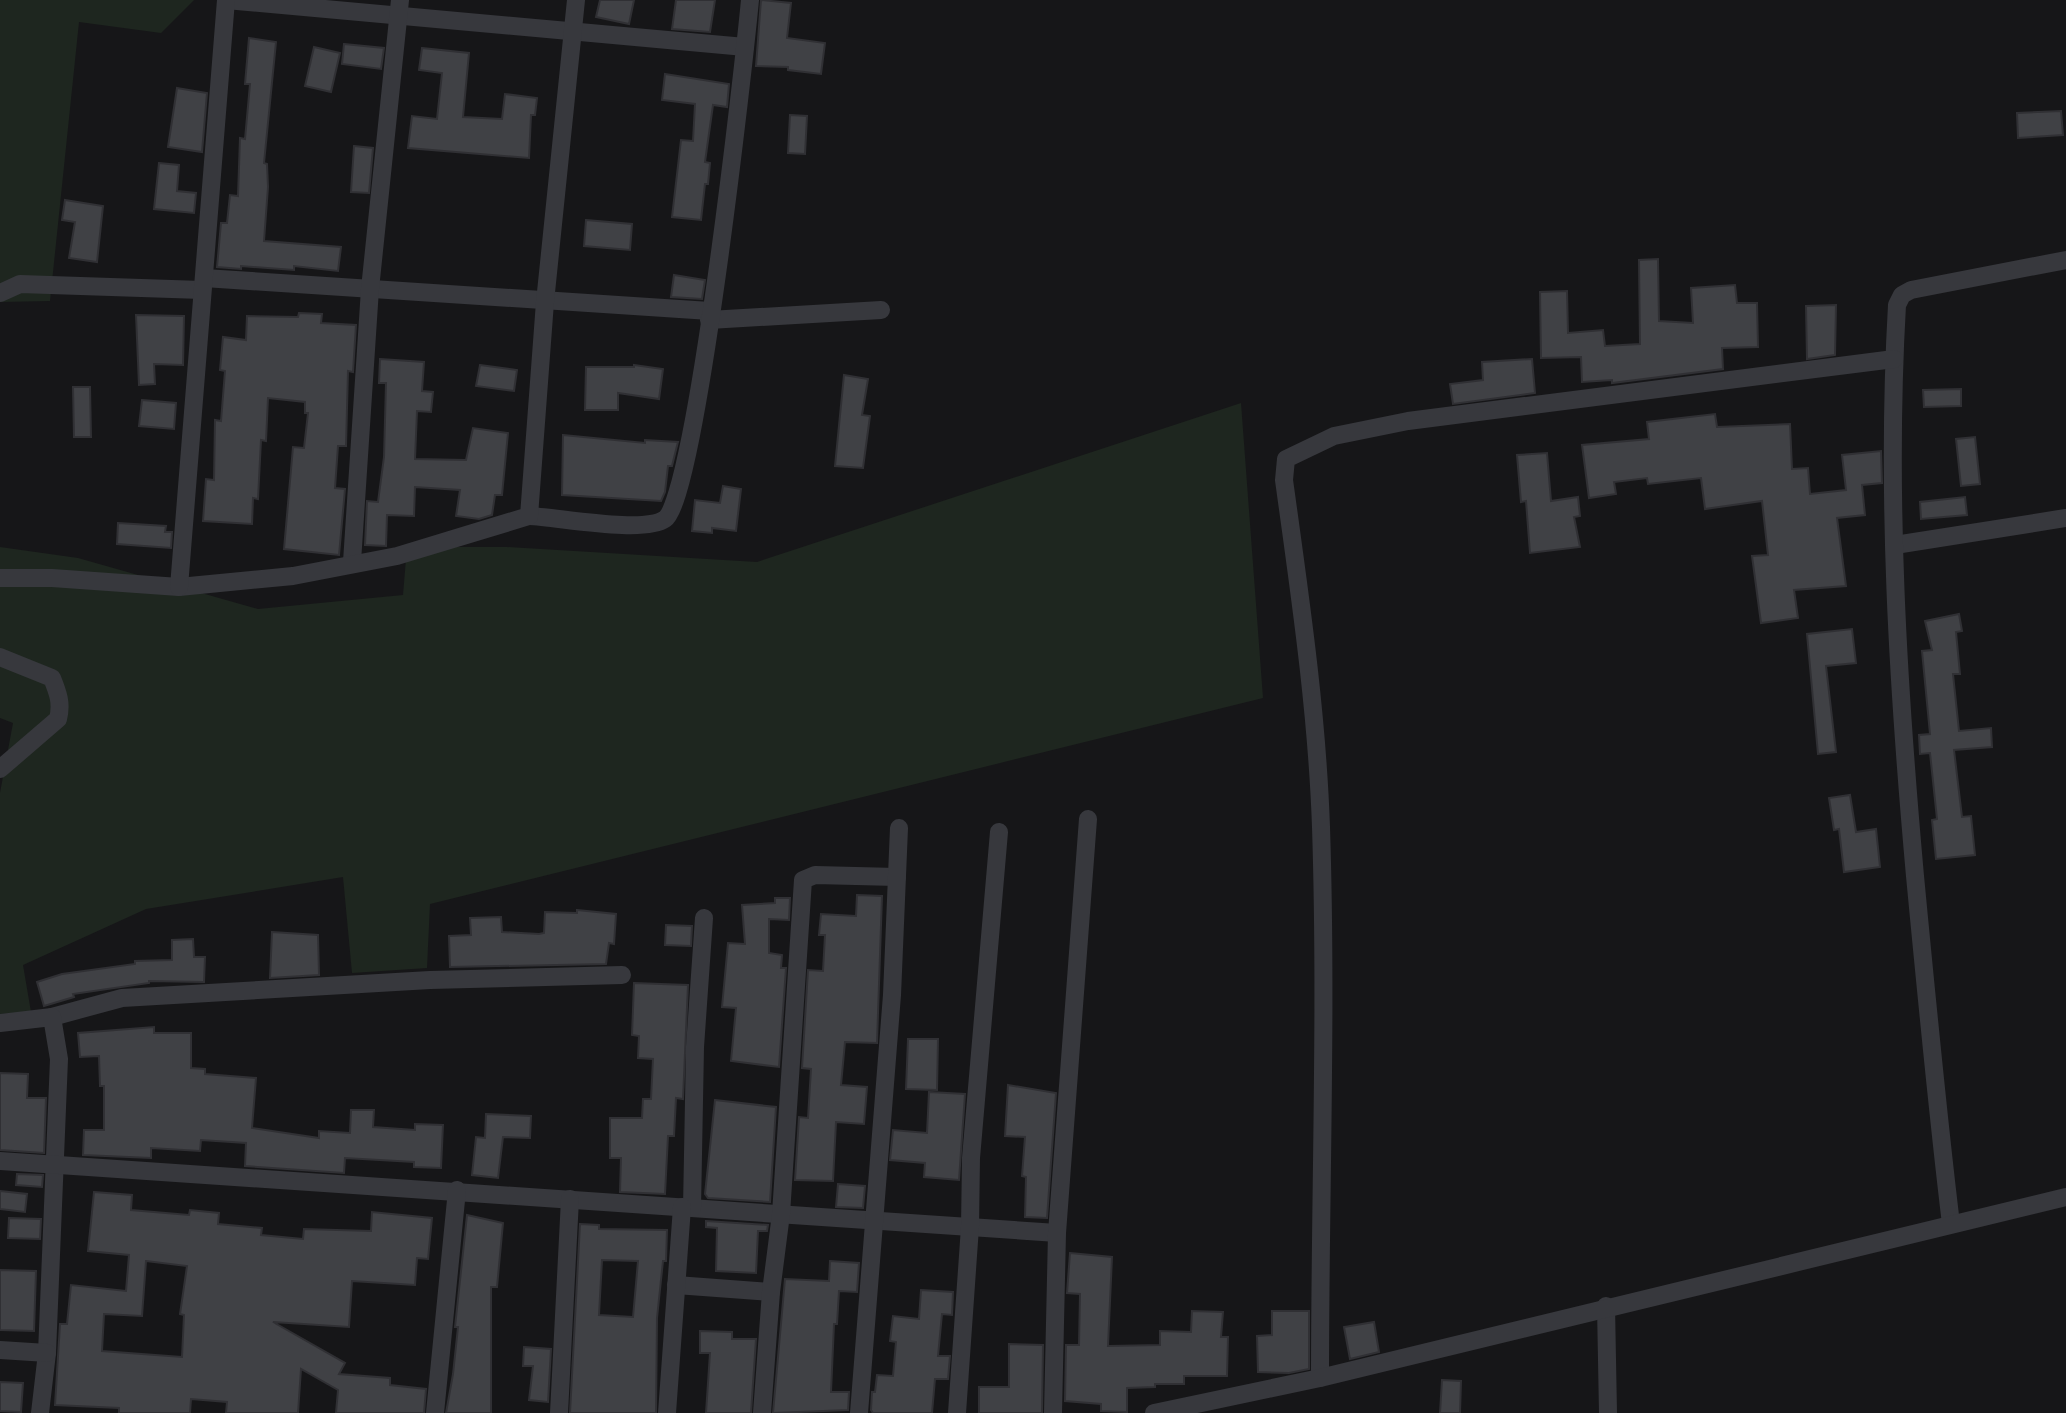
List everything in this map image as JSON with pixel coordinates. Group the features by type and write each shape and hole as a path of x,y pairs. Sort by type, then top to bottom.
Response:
{"street":[{"path":"179,587 226,0 400,7 573,32 746,47"},
{"path":"529,516 545,302 576,0"},
{"path":"0,578 52,578 179,587 293,576 335,569 352,562 397,556 529,516 637,527 657,523 668,516 687,456 710,316 730,187 750,0"},
{"path":"352,562 370,289 400,7"},
{"path":"1951,1224 1935,1092 1900,714 1895,545 1894,359 1897,304 1905,293 2066,260"},
{"path":"0,293 20,284 203,284 370,289 710,316 881,310"},
{"path":"1320,1378 1324,982 1321,826 1309,656 1284,480 1286,459 1334,436 1408,421 1894,359"},
{"path":"1895,545 2066,518"},
{"path":"0,657 51,678 60,696 61,710 58,719 0,769"},
{"path":"1053,1413 1057,1233 1088,819"},
{"path":"859,1413 876,1221 899,828"},
{"path":"957,1413 970,1227 971,1158 999,831"},
{"path":"762,1413 771,1292 781,1214 803,880 815,874 897,877"},
{"path":"667,1413 676,1285 687,1208 704,918"},
{"path":"0,1023 52,1017 122,998 430,980 622,975"},
{"path":"40,1413 47,1353 60,1072 52,1017"},
{"path":"0,1161 1057,1233"},
{"path":"435,1413 457,1191"},
{"path":"1154,1413 1320,1378 1606,1306 2066,1197"},
{"path":"559,1413 570,1199"},
{"path":"676,1285 771,1292"},
{"path":"1606,1306 1608,1413"},
{"path":"0,1350 47,1353"}],"shaded area":[{"path":"0,0 194,0 161,33 79,22 50,301 0,302"},
{"path":"1241,403 1263,698 430,904 427,968 352,973 343,877 146,909 23,965 31,1012 0,1014 0,793 13,723 0,718 0,547 78,558 258,609 403,595 407,547 507,547 757,562"}],"building":[{"path":"600,0 634,0 629,24 596,17"},
{"path":"676,0 715,0 710,32 672,29"},
{"path":"761,0 791,3 787,38 825,43 821,74 788,70 788,67 756,66"},
{"path":"249,38 276,42 264,163 267,164 268,187 264,241 341,247 338,271 294,266 294,270 217,267 221,223 227,223 230,195 238,196 240,138 245,139 250,84 245,84"},
{"path":"344,44 384,48 381,69 342,64"},
{"path":"314,47 340,53 331,92 305,86"},
{"path":"422,48 469,53 463,117 502,119 505,94 537,98 535,115 531,115 529,158 408,148 412,116 437,119 442,73 419,70"},
{"path":"665,74 729,84 727,107 713,105 705,162 710,163 708,184 705,184 701,220 672,217 681,140 693,141 695,104 662,100"},
{"path":"177,88 207,93 202,152 168,147"},
{"path":"2061,111 2063,135 2018,138 2017,113"},
{"path":"790,115 807,116 805,154 788,153"},
{"path":"354,146 373,148 369,193 351,192"},
{"path":"159,163 179,165 177,191 196,193 194,213 154,209"},
{"path":"65,200 103,206 97,262 69,258 75,222 62,220"},
{"path":"586,220 632,224 630,250 584,246"},
{"path":"1658,259 1659,321 1693,323 1691,288 1735,285 1737,303 1757,303 1758,347 1722,348 1723,369 1612,383 1612,380 1582,382 1581,357 1541,358 1540,292 1567,291 1568,333 1603,330 1605,346 1640,344 1639,260"},
{"path":"674,275 705,280 702,299 671,297"},
{"path":"1836,305 1835,355 1807,359 1806,306"},
{"path":"299,313 322,314 321,323 356,325 353,372 348,371 346,446 338,446 335,488 345,489 339,555 284,549 293,447 304,448 308,413 305,413 305,402 268,398 266,441 261,440 258,499 253,498 252,524 203,521 206,479 214,480 215,420 221,421 225,371 220,370 223,337 246,340 247,316 298,317"},
{"path":"136,315 184,316 183,365 154,364 155,384 139,385"},
{"path":"380,359 424,362 422,391 433,392 431,412 417,411 415,459 466,460 473,428 508,433 502,495 495,495 492,515 479,519 456,516 460,490 415,487 414,516 387,515 386,546 365,545 367,501 378,502 384,457 386,383 379,383"},
{"path":"1532,359 1535,393 1453,404 1450,384 1483,380 1482,362"},
{"path":"480,365 517,370 514,391 476,386"},
{"path":"634,365 663,369 659,399 618,393 618,410 585,410 586,367"},
{"path":"844,375 868,379 862,415 870,416 863,468 835,466"},
{"path":"73,387 90,387 91,437 74,437"},
{"path":"1961,389 1961,406 1924,407 1923,390"},
{"path":"142,400 176,403 174,429 139,426"},
{"path":"1715,414 1717,427 1790,424 1792,469 1808,468 1810,494 1846,490 1842,455 1881,451 1882,483 1862,485 1865,515 1837,518 1846,586 1794,590 1798,618 1761,623 1752,556 1768,555 1762,501 1705,509 1701,478 1648,484 1647,478 1614,482 1616,494 1589,498 1582,445 1649,439 1647,422"},
{"path":"563,435 645,443 645,440 678,442 672,466 668,466 665,492 661,501 562,495"},
{"path":"1975,437 1980,484 1961,486 1956,439"},
{"path":"1547,453 1551,501 1578,497 1580,516 1574,517 1580,547 1530,553 1526,501 1521,502 1517,455"},
{"path":"723,486 741,489 736,531 712,528 712,533 692,531 695,500 720,503"},
{"path":"1965,497 1967,515 1921,519 1920,502"},
{"path":"118,523 166,526 165,532 172,532 171,548 117,544"},
{"path":"1959,614 1962,631 1956,632 1960,674 1953,674 1959,731 1991,728 1992,747 1954,750 1962,817 1971,816 1975,855 1936,859 1932,820 1937,819 1930,753 1920,754 1919,735 1930,734 1922,651 1932,650 1925,621"},
{"path":"1852,629 1856,663 1826,666 1836,752 1818,754 1807,634"},
{"path":"1850,795 1856,832 1876,829 1880,867 1844,872 1839,829 1834,830 1829,798"},
{"path":"857,895 882,896 877,1043 845,1042 841,1085 867,1087 864,1124 836,1122 833,1181 795,1180 799,1117 808,1118 811,1069 802,1068 808,970 823,971 825,935 819,935 821,914 856,916"},
{"path":"775,898 790,898 789,920 769,919 769,953 782,955 781,968 786,968 779,1067 731,1061 736,1008 722,1007 728,943 745,944 742,905 775,903"},
{"path":"577,910 616,914 614,944 609,943 606,964 450,967 449,936 471,935 470,918 501,917 502,932 539,934 544,933 545,912 577,913"},
{"path":"666,925 692,926 691,946 665,945"},
{"path":"272,932 318,935 319,975 270,978"},
{"path":"193,939 194,957 205,957 204,982 149,981 73,994 74,997 44,1006 37,982 62,974 135,964 135,961 172,960 172,940"},
{"path":"634,983 688,985 683,1099 676,1098 674,1136 668,1136 665,1194 620,1192 621,1158 610,1158 610,1118 642,1118 643,1099 651,1099 653,1059 638,1058 639,1036 632,1035"},
{"path":"154,1027 154,1033 191,1033 191,1068 205,1069 205,1074 256,1078 252,1128 319,1138 319,1131 350,1133 351,1110 374,1110 373,1127 415,1130 415,1124 443,1125 441,1168 414,1167 414,1162 345,1158 344,1173 245,1166 246,1143 201,1140 200,1151 151,1148 151,1158 83,1155 84,1130 104,1130 104,1086 100,1086 99,1056 80,1057 78,1033"},
{"path":"908,1039 938,1039 937,1090 906,1089"},
{"path":"0,1073 28,1074 27,1098 46,1098 44,1153 0,1150"},
{"path":"1008,1085 1056,1093 1047,1218 1025,1217 1026,1177 1022,1176 1025,1137 1005,1136"},
{"path":"929,1092 965,1094 959,1180 924,1177 925,1163 890,1160 893,1130 927,1133"},
{"path":"715,1100 776,1107 770,1202 708,1198 705,1194"},
{"path":"486,1114 531,1116 530,1138 503,1137 498,1178 472,1175 476,1137 485,1138"},
{"path":"17,1174 43,1175 42,1187 16,1185"},
{"path":"838,1184 865,1186 863,1208 836,1207"},
{"path":"0,1191 27,1194 25,1212 0,1209"},
{"path":"94,1192 132,1195 131,1210 189,1215 190,1210 219,1213 218,1224 262,1228 261,1235 303,1239 304,1229 371,1231 372,1212 432,1218 428,1259 417,1258 415,1285 352,1281 349,1327 273,1322 345,1363 339,1374 390,1378 390,1385 426,1389 424,1413 336,1413 338,1390 301,1369 298,1413 226,1413 227,1402 191,1399 190,1413 119,1413 119,1408 55,1405 60,1324 67,1324 71,1285 126,1291 129,1255 88,1251","holes":["146,1261 187,1266 180,1314 184,1315 182,1357 102,1351 104,1314 142,1316"]},
{"path":"467,1215 503,1223 497,1287 491,1287 491,1413 446,1413 458,1327 455,1327"},
{"path":"9,1218 41,1219 40,1239 8,1238"},
{"path":"706,1221 768,1225 767,1231 758,1231 756,1273 716,1271 717,1228 706,1227"},
{"path":"580,1224 599,1225 599,1229 667,1230 666,1261 663,1261 657,1318 656,1413 570,1413","holes":["602,1260 638,1261 633,1317 599,1315"]},
{"path":"1070,1253 1112,1257 1108,1346 1160,1345 1160,1331 1191,1332 1192,1311 1223,1312 1221,1337 1228,1337 1227,1376 1184,1376 1184,1384 1127,1388 1127,1412 1101,1411 1101,1404 1065,1401 1066,1345 1079,1345 1080,1294 1067,1293"},
{"path":"830,1261 859,1263 857,1292 839,1291 837,1324 834,1324 831,1392 849,1392 848,1410 773,1413 785,1279 829,1281"},
{"path":"0,1270 36,1271 34,1331 0,1330"},
{"path":"921,1290 953,1292 952,1315 942,1314 938,1356 950,1356 948,1379 935,1379 932,1413 873,1413 872,1392 875,1392 877,1375 893,1376 896,1342 890,1341 893,1316 919,1319"},
{"path":"1272,1311 1309,1311 1309,1369 1289,1373 1258,1372 1257,1336 1272,1335"},
{"path":"1374,1322 1379,1352 1350,1359 1344,1327"},
{"path":"700,1331 732,1332 732,1339 756,1339 751,1413 706,1413 710,1353 700,1353"},
{"path":"1009,1344 1043,1345 1042,1413 979,1413 979,1387 1009,1387"},
{"path":"524,1347 551,1349 548,1402 529,1400 533,1366 523,1366"},
{"path":"1442,1380 1461,1381 1460,1413 1440,1413"},
{"path":"0,1382 23,1383 21,1412 0,1411"}]}
